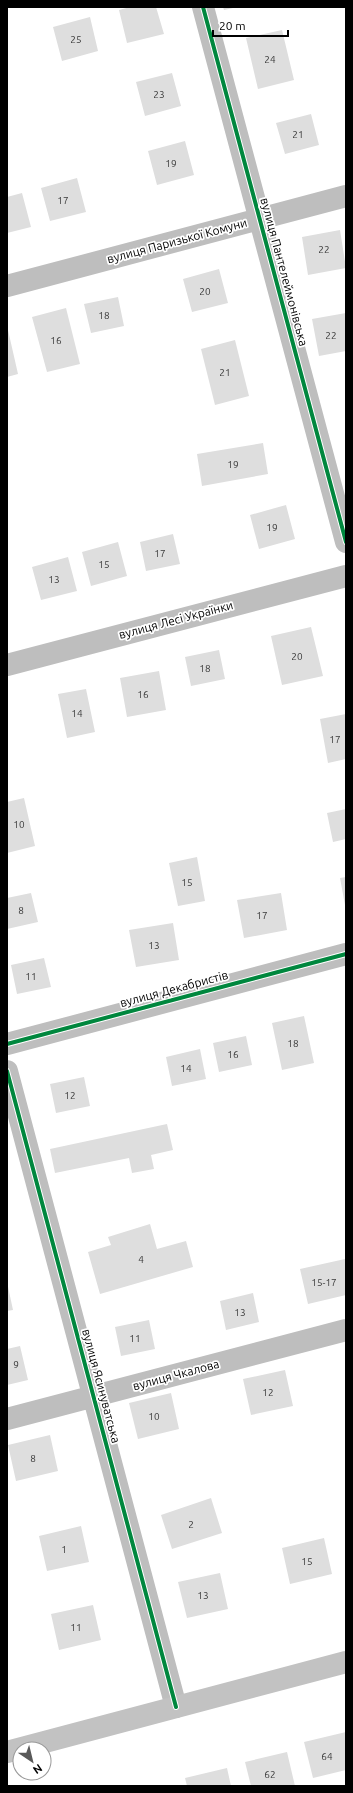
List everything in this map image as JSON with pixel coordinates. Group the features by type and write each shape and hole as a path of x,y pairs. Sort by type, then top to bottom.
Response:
{"street":[{"name":"вулиця Пантелеймонівська","path":"202,7 346,542"},
{"name":"вулиця Паризької Комуни","path":"7,286 346,196"},
{"name":"вулиця Лесі Українки","path":"7,665 346,576"},
{"name":"вулиця Декабристів","path":"7,1044 346,954"},
{"name":"вулиця Ясинуватська","path":"7,1071 176,1707"},
{"name":"вулиця Чкалова","path":"7,1419 346,1330"},
{"path":"7,1752 346,1662"}],"building":[{"path":"130,7 156,7 164,34 127,43 119,10"},
{"path":"223,7 233,7 233,8 224,10"},
{"path":"90,17 98,51 62,61 53,27"},
{"path":"282,30 294,80 258,89 246,38"},
{"path":"172,73 181,106 145,116 136,82"},
{"path":"311,114 319,145 285,154 276,123"},
{"path":"185,141 194,175 157,185 148,151"},
{"path":"77,178 86,212 50,221 41,188"},
{"path":"22,193 31,227 7,233 7,197"},
{"path":"340,230 346,268 308,275 302,237"},
{"path":"219,269 228,303 192,312 183,279"},
{"path":"118,297 124,326 91,333 84,304"},
{"path":"66,308 80,364 47,372 32,317"},
{"path":"346,313 346,351 319,356 312,319"},
{"path":"8,330 18,374 7,377 7,331"},
{"path":"235,340 249,396 215,405 201,349"},
{"path":"263,443 268,474 202,486 197,454"},
{"path":"286,505 295,539 259,549 250,515"},
{"path":"173,534 180,564 146,571 140,542"},
{"path":"118,542 127,576 91,586 82,552"},
{"path":"68,557 77,591 41,600 32,567"},
{"path":"311,627 323,676 282,685 271,636"},
{"path":"219,650 225,679 191,686 185,657"},
{"path":"159,671 166,710 127,717 120,678"},
{"path":"86,689 95,732 67,738 58,694"},
{"path":"346,714 346,759 328,763 320,719"},
{"path":"24,798 35,846 7,853 7,802"},
{"path":"346,809 346,839 333,842 327,813"},
{"path":"197,857 205,901 178,906 169,863"},
{"path":"346,877 346,905 345,905 340,878"},
{"path":"31,893 38,922 7,929 7,898"},
{"path":"281,893 287,930 244,938 237,900"},
{"path":"173,923 179,960 136,967 129,930"},
{"path":"44,958 51,987 17,994 11,965"},
{"path":"304,1016 314,1063 282,1070 272,1023"},
{"path":"246,1036 252,1065 219,1072 213,1043"},
{"path":"200,1049 206,1079 172,1086 166,1057"},
{"path":"84,1077 90,1106 56,1113 50,1084"},
{"path":"167,1124 173,1150 151,1155 154,1169 132,1173 129,1158 55,1173 50,1149"},
{"path":"150,1224 157,1249 186,1241 193,1267 100,1294 88,1252 111,1245 108,1237"},
{"path":"345,1259 346,1295 308,1304 300,1269"},
{"path":"7,1282 13,1310 7,1311"},
{"path":"253,1293 259,1322 226,1330 220,1301"},
{"path":"149,1320 155,1349 121,1356 115,1327"},
{"path":"20,1346 28,1380 7,1385 7,1349"},
{"path":"285,1370 293,1406 251,1415 243,1379"},
{"path":"171,1393 179,1429 138,1439 129,1403"},
{"path":"50,1435 58,1471 16,1481 8,1445"},
{"path":"211,1498 222,1533 172,1549 161,1515"},
{"path":"81,1526 89,1562 47,1571 39,1536"},
{"path":"324,1538 332,1574 290,1584 282,1548"},
{"path":"220,1573 228,1609 187,1618 178,1582"},
{"path":"93,1605 101,1640 59,1650 51,1614"},
{"path":"346,1732 346,1770 313,1778 304,1742"},
{"path":"287,1752 295,1786 251,1786 245,1762"},
{"path":"227,1768 231,1786 187,1786 185,1778"}],"cycle path":[{"path":"203,7 346,542"},
{"path":"7,1044 346,954"},
{"path":"7,1071 176,1707"}]}
